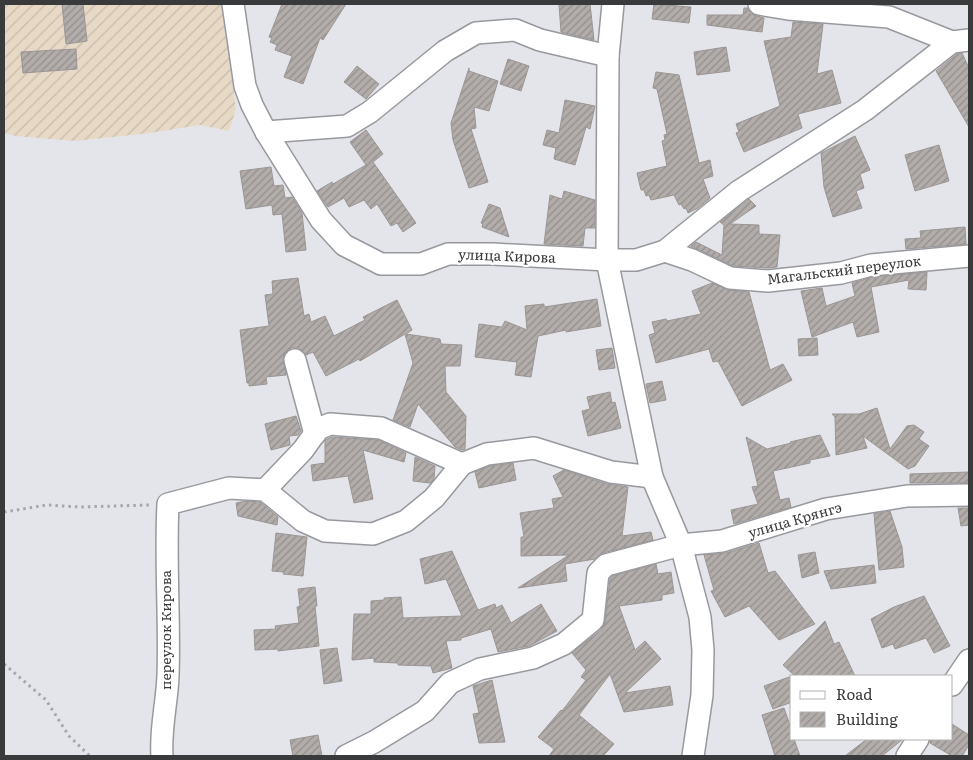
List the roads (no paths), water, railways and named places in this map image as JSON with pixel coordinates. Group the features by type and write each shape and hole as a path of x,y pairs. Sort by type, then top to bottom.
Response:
{"street":[{"name":"улица Кирова","path":"233,4 245,86 252,105 266,132 322,220 344,245 381,264 421,264 448,254 636,260 665,251"},
{"path":"613,4 608,56 606,260 652,477 681,545 700,617 703,650 702,695 693,756"},
{"path":"759,4 788,9 888,10 961,41"},
{"path":"266,132 347,126 370,112 445,51 476,33 515,30 540,40 608,56"},
{"path":"665,251 738,191 865,110 961,41"},
{"name":"Магальский переулок","path":"665,251 692,260 730,278 768,281 841,273 871,265 969,256"},
{"path":"295,360 315,434"},
{"path":"462,464 381,428 330,424 318,429 303,450 265,490 303,520 325,531 373,534 406,521 434,498 462,464 487,454 534,448 611,472 652,477"},
{"name":"переулок Кирова","path":"162,756 161,743 168,677 166,548 168,504 229,488 265,490"},
{"name":"улица Крянгэ","path":"346,756 374,742 425,711 450,683 480,669 533,658 564,644 592,620 598,573 606,565 681,545 722,542 826,509 906,496 969,495"},
{"path":"953,684 969,660"},
{"path":"907,756 917,740"}]}
